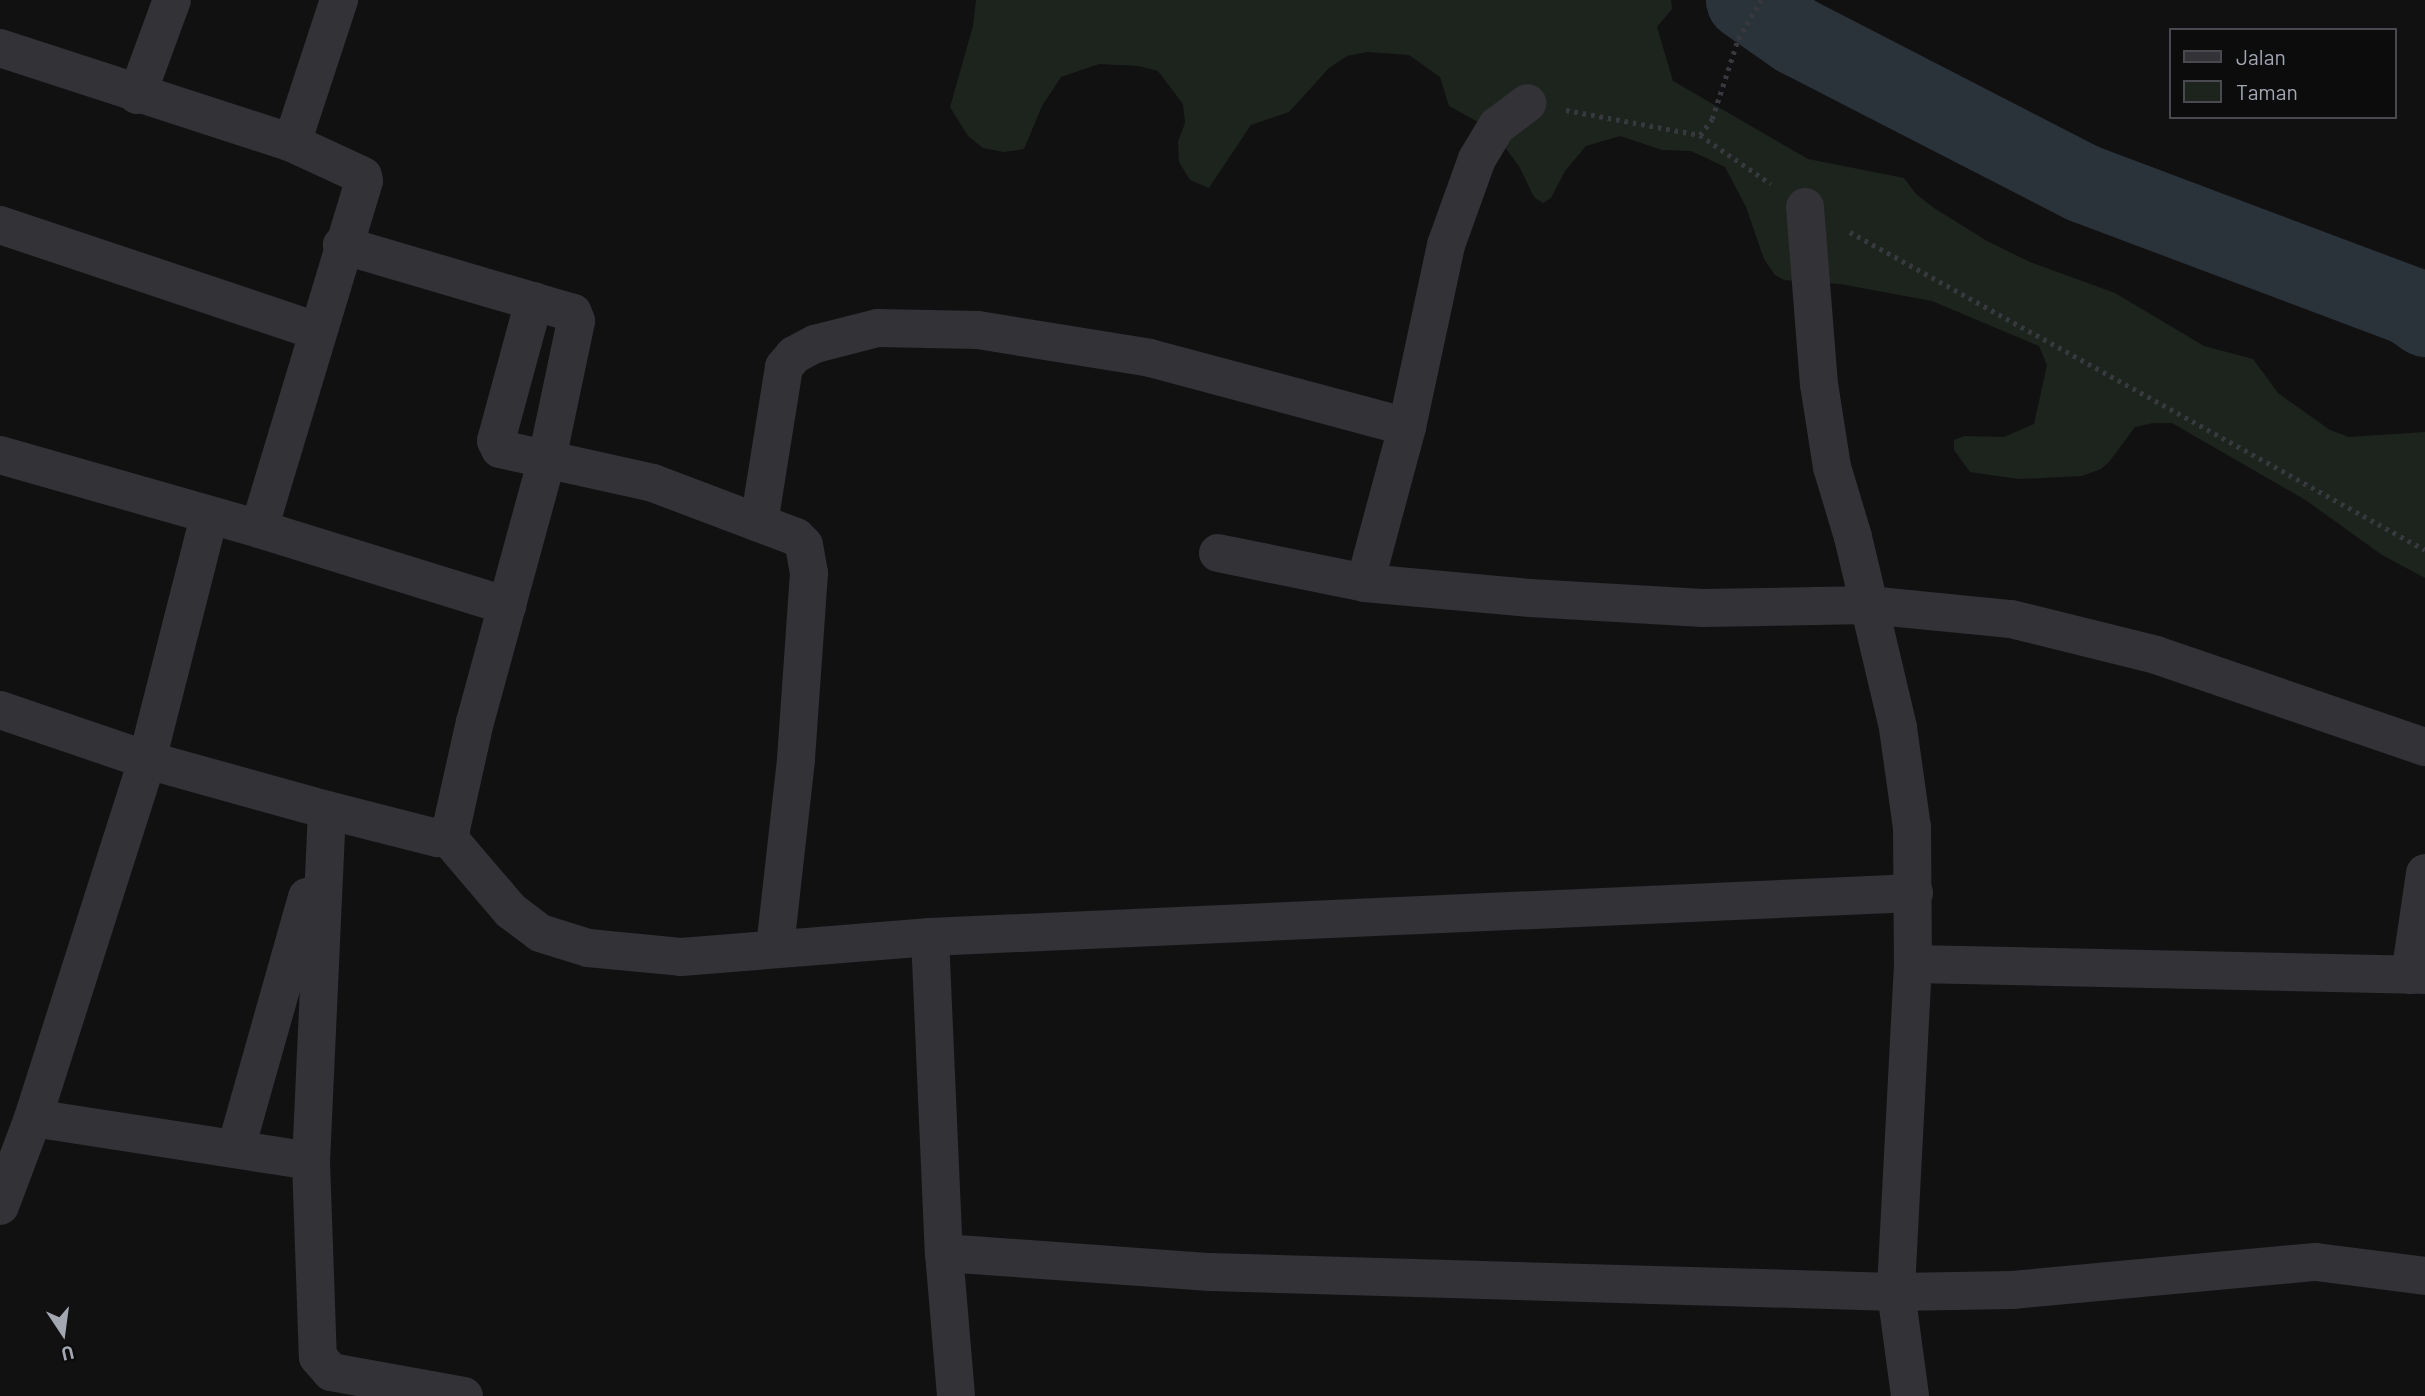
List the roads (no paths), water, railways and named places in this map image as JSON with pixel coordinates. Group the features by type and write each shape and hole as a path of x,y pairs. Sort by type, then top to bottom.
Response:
{"street":[{"path":"137,95 172,0"},
{"path":"292,143 339,0"},
{"path":"0,48 137,95 292,143 360,173 364,178 316,331 259,529"},
{"path":"1365,583 1407,427 1446,245 1477,159 1497,126 1527,103"},
{"path":"1805,206 1813,326 1832,467 1853,537 1898,728 1912,827 1913,964 1896,1292 1910,1396"},
{"path":"0,225 316,331"},
{"path":"0,710 325,824 437,838 446,835 451,829 475,722 547,460 576,321 573,313 342,245"},
{"path":"534,301 496,441 500,449 653,483 796,537 804,545 809,573 796,760 775,947"},
{"path":"759,523 784,367 794,355 815,344 878,328 978,330 1150,358 1407,427"},
{"path":"0,455 209,517 259,529 507,606"},
{"path":"0,1206 33,1118 147,760 209,517"},
{"path":"1218,553 1365,583 1703,608 1868,605 2011,619 2156,655 2425,747"},
{"path":"236,1148 325,824"},
{"path":"325,824 311,1161 316,1347 322,1363 331,1372 464,1396"},
{"path":"446,835 511,911 540,933 588,948 654,956 681,957 775,947 930,937 1914,893"},
{"path":"1913,964 2417,975 2425,873"},
{"path":"930,937 944,1253 956,1396"},
{"path":"33,1118 311,1161"},
{"path":"944,1253 1210,1272 1896,1292 2012,1290 2316,1262 2425,1276"}],"waterway":[{"path":"1745,0 1795,35 2083,183 2410,306 2425,317"}]}
